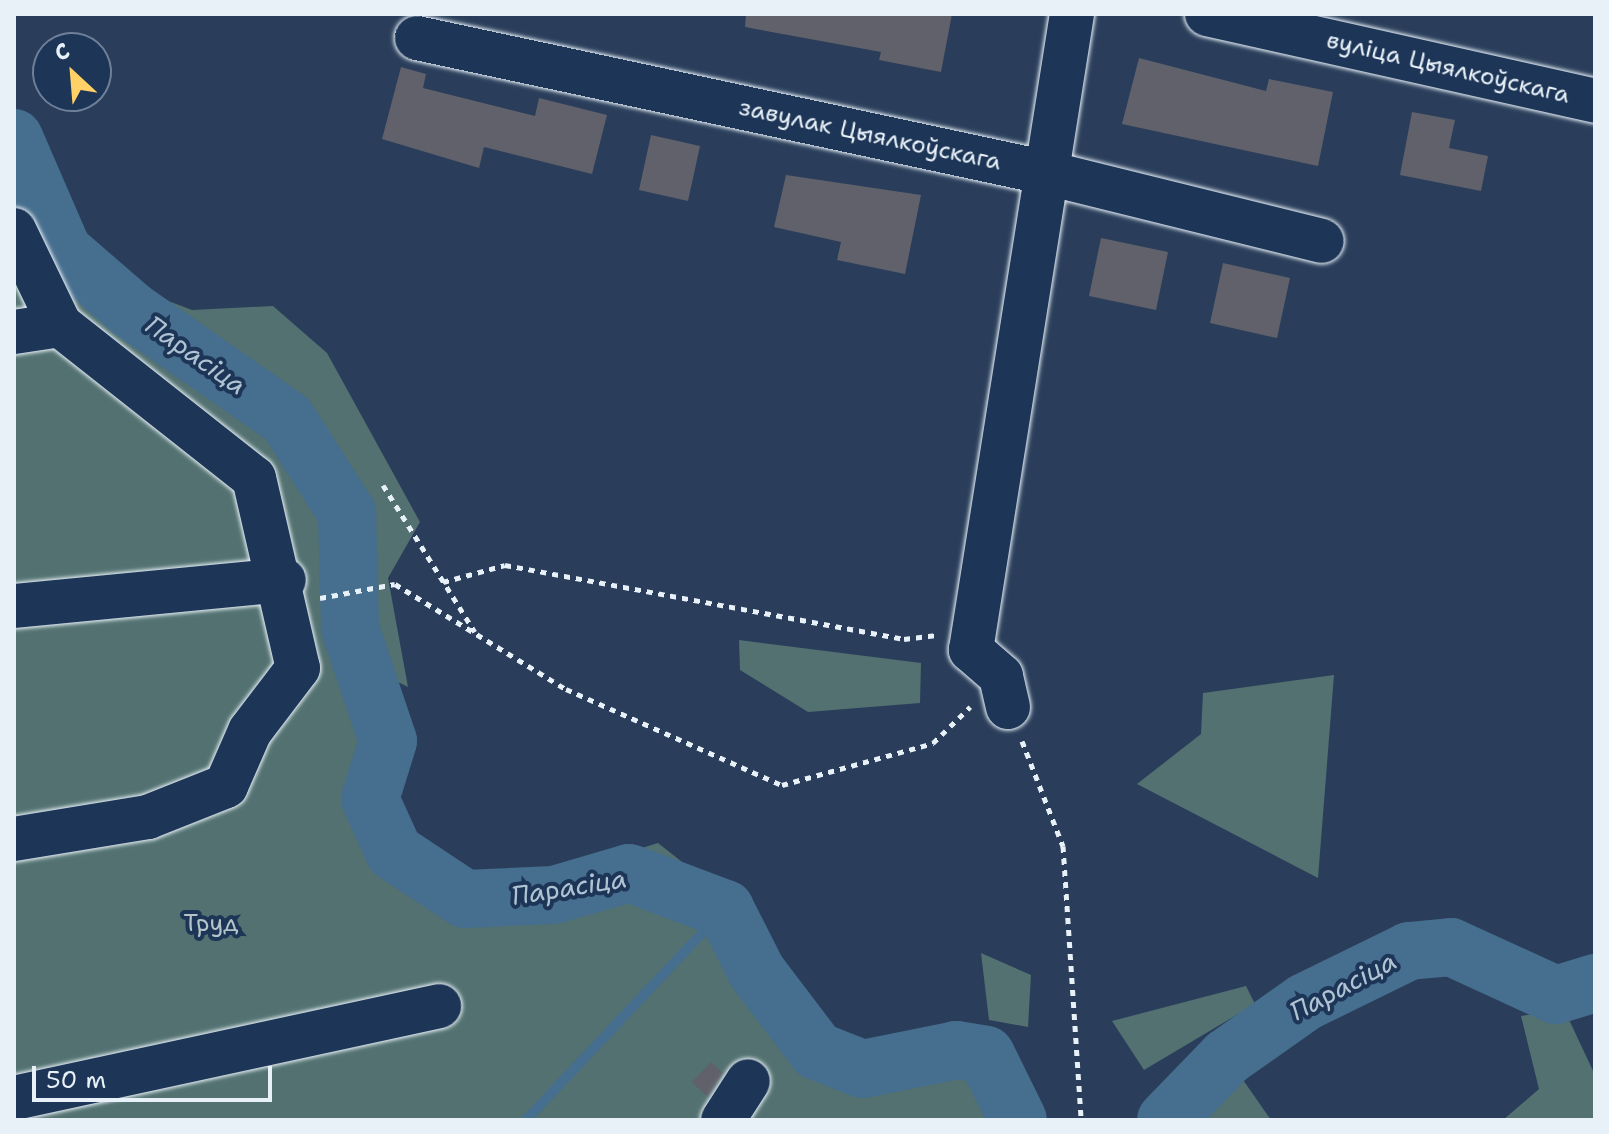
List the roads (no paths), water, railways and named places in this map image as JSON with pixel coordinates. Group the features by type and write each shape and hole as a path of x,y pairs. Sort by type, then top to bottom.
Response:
{"street":[{"path":"1004,692 971,650 977,629 1043,172 1072,14"},
{"name":"вуліца Цыялкоўскага","path":"1207,14 1595,101"},
{"name":"завулак Цыялкоўскага","path":"417,38 1043,172 1322,241"},
{"path":"14,230 60,325 254,478 301,590 298,668 250,731 226,786 148,817 14,839"},
{"path":"14,332 60,325"},
{"path":"14,606 301,590"},
{"path":"14,1098 439,1006"},
{"path":"723,1120 748,1081"}],"waterway":[{"name":"Парасіца","path":"14,138 63,251 131,310 287,419 347,513 350,628 388,741 370,799 394,852 465,899 554,895 629,873 725,909 757,972 817,1051 863,1069 956,1050 986,1055 1018,1120"},
{"path":"526,1120 725,909"},
{"name":"Парасіца","path":"1166,1120 1227,1057 1305,1002 1409,951 1451,947 1556,995 1595,983"}],"park label":[{"name":"Труд","path":"211,924"}]}
